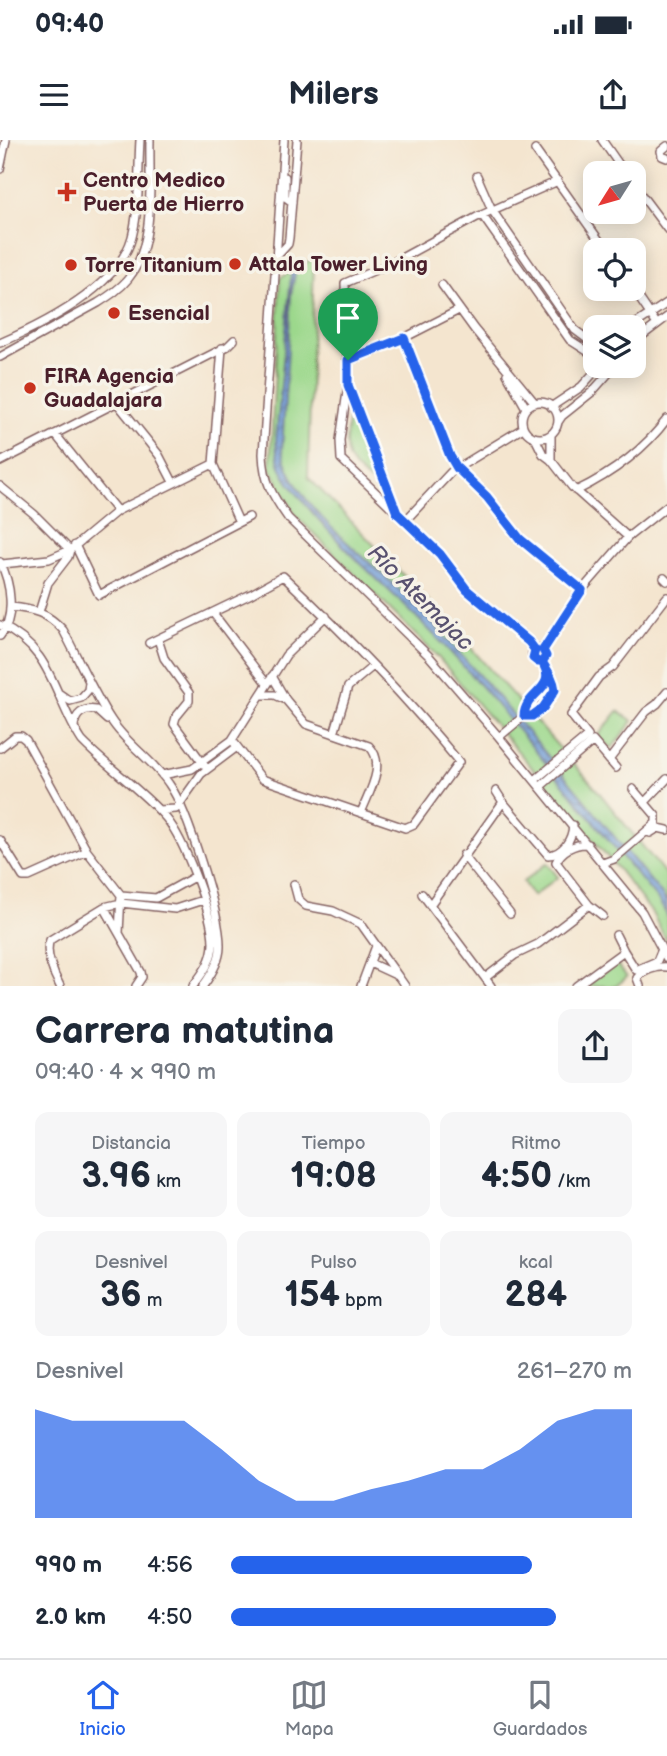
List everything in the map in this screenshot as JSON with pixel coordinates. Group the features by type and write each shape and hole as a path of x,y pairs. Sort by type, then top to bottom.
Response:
{"street":[{"path":"0,169 6,140"},
{"path":"0,344 68,308 99,286 128,248 133,229 140,140"},
{"path":"0,357 107,297 134,271 147,232 150,140"},
{"path":"284,140 263,454 270,492 288,518 429,656 502,734 541,780 642,912 663,942 667,959"},
{"path":"277,256 288,244 298,140"},
{"path":"601,140 616,161"},
{"path":"663,144 661,153 667,158"},
{"path":"535,150 598,238"},
{"path":"282,171 286,180 286,199 292,202"},
{"path":"477,176 492,210 575,330 583,336"},
{"path":"539,650 467,590 440,554 341,459 340,440 348,385 345,283 394,262 492,210 558,181"},
{"path":"646,201 667,229"},
{"path":"482,215 570,340 583,348"},
{"path":"133,229 147,232"},
{"path":"534,288 542,282"},
{"path":"442,285 502,365 535,403"},
{"path":"99,286 107,297"},
{"path":"642,301 656,323"},
{"path":"646,316 667,303"},
{"path":"348,360 404,338 459,310"},
{"path":"646,332 667,317"},
{"path":"404,338 457,468 487,497 520,539 582,590"},
{"path":"0,462 234,340"},
{"path":"222,348 213,464 239,522"},
{"path":"502,365 526,408"},
{"path":"551,407 581,387 589,378"},
{"path":"551,460 551,435 557,423 593,392 604,378"},
{"path":"348,385 397,513"},
{"path":"117,402 159,455 173,482"},
{"path":"557,423 557,417 551,407 541,402 526,408 522,418 523,428 535,438 543,454 576,491 628,537"},
{"path":"576,491 617,467 667,419"},
{"path":"406,520 457,468 523,428"},
{"path":"658,430 667,433"},
{"path":"55,434 117,511"},
{"path":"535,438 551,435"},
{"path":"39,612 48,583 71,551 117,511 213,464"},
{"path":"0,485 34,514 83,564 99,595 249,517"},
{"path":"502,734 524,716 532,716 555,690 542,662 533,658 582,590 628,537 667,506"},
{"path":"0,636 12,607 1,563 49,559 71,551"},
{"path":"71,551 83,564"},
{"path":"149,643 283,576 326,616 459,762 414,824 405,828 262,779 234,743"},
{"path":"563,762 588,736 570,715 599,677 613,667 667,597"},
{"path":"12,607 39,612 51,618 63,630 120,732 162,775 180,804 219,929 220,950 213,971 203,986"},
{"path":"213,612 267,684"},
{"path":"159,810 176,809 205,766 234,743 272,676 294,646 326,616"},
{"path":"3,627 17,633 35,649 49,670 74,729 92,752 159,810 178,834 202,900 213,945 208,963 193,986"},
{"path":"158,639 164,658 189,693 189,701 176,717 174,724 205,766"},
{"path":"334,734 348,687 373,666"},
{"path":"272,676 286,700 306,724 369,746 376,753 379,762 361,813"},
{"path":"57,690 65,699 76,701 89,690 89,679"},
{"path":"524,716 525,707 550,681"},
{"path":"609,760 644,714 667,692"},
{"path":"261,695 275,695 286,700"},
{"path":"74,729 76,718 84,710 90,709 101,712 110,726 120,732"},
{"path":"0,748 15,736 22,736 26,740 87,851 121,899 119,933"},
{"path":"541,780 593,741 615,768"},
{"path":"162,775 205,766"},
{"path":"645,802 667,779"},
{"path":"610,872 615,861 656,823 656,816 633,789"},
{"path":"496,791 548,855 553,855 567,845 572,836 573,825"},
{"path":"430,905 503,802"},
{"path":"632,845 658,828 667,830"},
{"path":"0,840 23,877 29,877 87,851"},
{"path":"588,844 570,848 556,862 589,905 603,916"},
{"path":"463,855 510,914"},
{"path":"603,863 615,861"},
{"path":"60,986 49,952 50,940 121,899 156,898 194,877"},
{"path":"294,884 298,899 306,906 333,911 361,924 405,986"},
{"path":"422,894 491,986"},
{"path":"155,908 156,898"},
{"path":"121,899 155,908 175,909 202,900"},
{"path":"485,978 515,955 538,944 589,905"},
{"path":"104,907 141,972 142,977 136,986"},
{"path":"616,935 636,970 657,961 663,942"},
{"path":"361,986 376,946"},
{"path":"576,986 624,951"},
{"path":"370,963 398,976"},
{"path":"640,986 638,976 658,967 667,967"}],"green space":[{"path":"314,258 308,477 439,612 597,790 667,876 667,942 652,913 618,869 437,656 296,516 270,467 280,278"},
{"path":"349,415 354,415 379,484 376,486 357,470 348,456 346,440"},
{"path":"618,711 633,721 612,748 597,737"},
{"path":"547,863 558,877 533,896 523,882"},
{"path":"616,963 627,977 616,986 589,986 588,984"}],"water":[{"path":"289,261 293,261 295,274 291,295 282,451 299,489 328,524 419,610 488,685 663,896 667,903 667,915 658,900 480,686 434,634 327,529 286,478 279,462 276,439 291,276"}],"place":[{"name":"Centro Medico Puerta de Hierro","path":"67,192"},
{"name":"Attala Tower Living","path":"235,264"},
{"name":"Torre Titanium","path":"71,265"},
{"name":"Esencial","path":"114,313"},
{"name":"FIRA Agencia Guadalajara","path":"30,388"}],"route":[{"path":"348,360 348,385 397,513 440,554 467,590 529,642 535,650 532,654 534,660 542,662 548,671 548,680 525,707 524,716 532,716 543,708 555,690 553,681 548,671 542,662 546,656 543,650 582,590 520,539 487,497 457,468 404,338 348,360"}],"water label":[{"name":"Río Atemajac","path":"421,597"}]}
